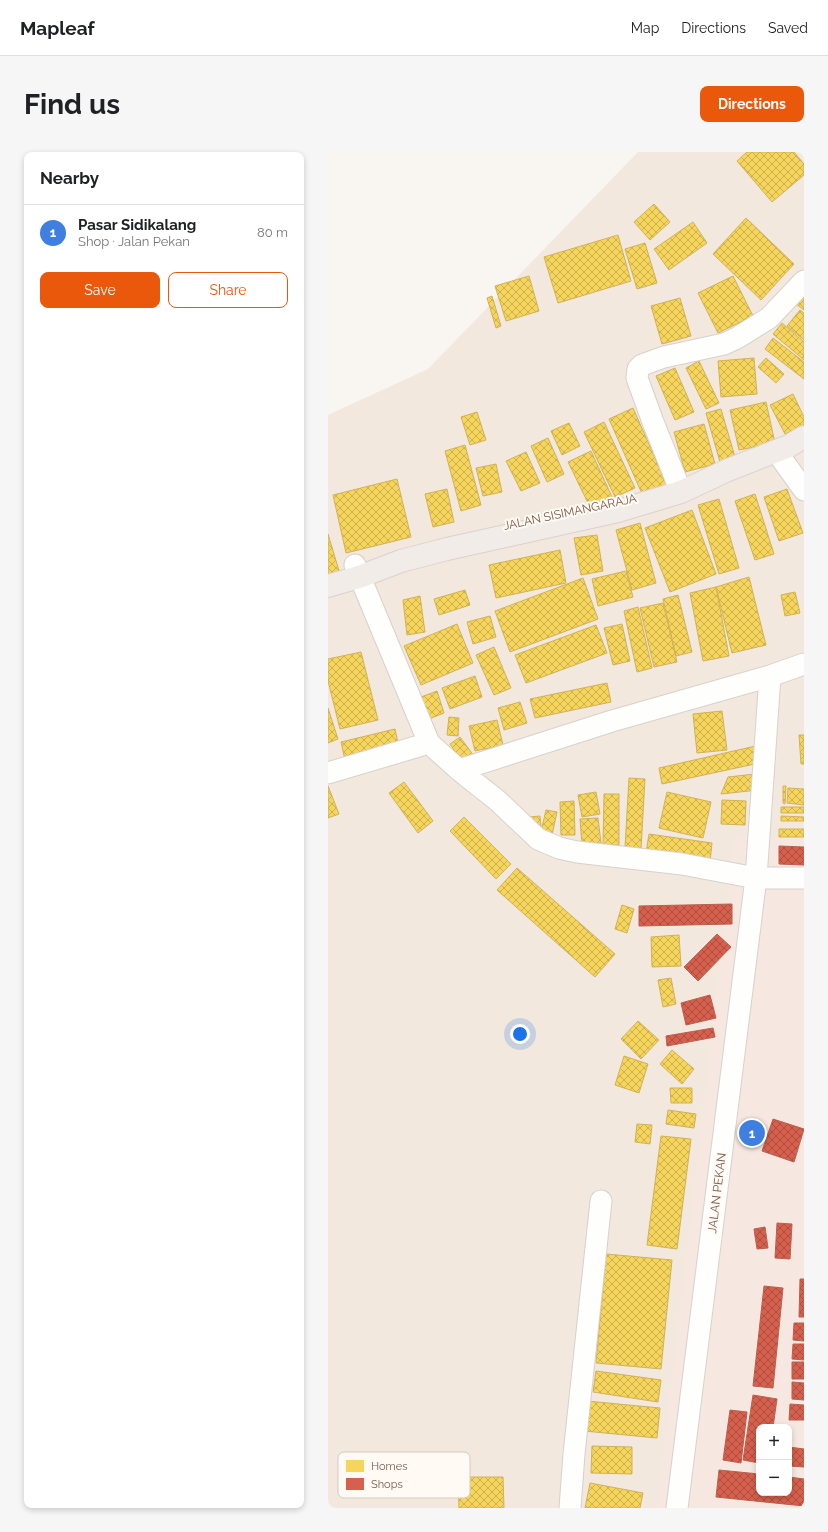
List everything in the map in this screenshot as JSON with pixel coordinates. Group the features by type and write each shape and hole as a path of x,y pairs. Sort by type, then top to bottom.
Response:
{"highway":[{"name":"JALAN SISIMANGARAJA","path":"680,488 705,471 783,441 804,430"},
{"name":"JALAN SISIMANGARAJA","path":"332,584 357,571 447,549 618,511 789,446 804,436"}],"street":[{"path":"680,488 653,422 638,378 638,369 642,365 664,357 724,344 737,338 769,318 804,281"},
{"path":"776,451 804,490"},
{"path":"357,571 429,743 458,770 498,801 538,839 559,848 577,852 682,864 756,878 804,878"},
{"path":"458,770 612,721 770,676 804,664"},
{"name":"JALAN PEKAN","path":"677,1508 756,878 770,676"},
{"path":"328,773 429,743"},
{"path":"570,1508 574,1454 602,1201"}],"shaded area":[{"path":"638,152 804,152 804,1508 328,1508 328,415 428,369"},
{"path":"735,836 804,839 804,1508 657,1508"}],"building: Homes":[{"path":"747,152 794,152 804,164 804,175 772,202 737,161"},
{"path":"654,204 670,222 650,240 634,222"},
{"path":"746,218 794,264 761,300 713,254"},
{"path":"693,222 707,243 669,270 654,249"},
{"path":"618,235 631,281 558,303 544,257"},
{"path":"645,243 657,283 637,289 625,249"},
{"path":"529,276 539,311 506,321 495,286"},
{"path":"733,276 753,316 718,333 698,293"},
{"path":"804,293 804,310 796,304"},
{"path":"492,296 501,326 496,328 487,298"},
{"path":"680,298 691,336 662,344 651,306"},
{"path":"800,310 804,313 804,340 787,326"},
{"path":"782,323 804,342 804,360 773,334"},
{"path":"773,338 804,362 804,379 765,349"},
{"path":"754,358 757,394 721,397 718,361"},
{"path":"766,358 784,374 776,383 758,367"},
{"path":"699,361 719,403 706,409 686,368"},
{"path":"675,368 694,412 675,420 656,376"},
{"path":"793,394 804,417 804,425 785,434 770,405"},
{"path":"766,402 775,443 739,450 730,410"},
{"path":"633,408 667,485 643,496 609,419"},
{"path":"721,409 735,457 720,462 706,413"},
{"path":"477,412 486,440 470,445 461,417"},
{"path":"604,422 635,488 615,497 584,432"},
{"path":"569,423 580,446 562,455 551,431"},
{"path":"704,424 715,464 685,472 674,432"},
{"path":"548,438 564,474 547,482 531,446"},
{"path":"465,445 481,505 461,511 445,451"},
{"path":"591,451 612,497 590,507 568,462"},
{"path":"526,452 540,483 521,491 506,461"},
{"path":"496,464 502,492 483,496 476,468"},
{"path":"397,479 411,537 346,553 333,495"},
{"path":"447,489 454,522 433,527 425,494"},
{"path":"787,489 803,533 779,541 764,497"},
{"path":"755,494 774,554 755,560 735,501"},
{"path":"719,499 739,568 719,574 698,505"},
{"path":"692,510 716,574 670,592 645,528"},
{"path":"640,523 656,583 632,590 616,530"},
{"path":"328,534 340,574 328,578"},
{"path":"597,535 603,571 581,575 574,538"},
{"path":"560,550 566,583 496,598 489,565"},
{"path":"626,571 633,597 598,606 592,579"},
{"path":"749,577 766,645 732,653 716,587"},
{"path":"583,578 598,619 510,652 495,611"},
{"path":"716,587 729,656 703,661 690,593"},
{"path":"465,590 470,605 439,615 434,599"},
{"path":"795,592 800,613 785,616 781,595"},
{"path":"678,595 692,652 676,656 663,599"},
{"path":"420,596 425,632 407,635 403,600"},
{"path":"663,603 677,662 654,667 640,608"},
{"path":"638,607 652,668 637,672 624,611"},
{"path":"490,616 496,637 473,644 467,622"},
{"path":"457,624 473,663 421,685 404,646"},
{"path":"622,624 630,661 613,665 604,628"},
{"path":"596,625 607,653 526,683 515,655"},
{"path":"494,647 511,688 494,695 476,655"},
{"path":"361,652 378,720 340,729 328,681 328,659"},
{"path":"475,676 482,697 450,709 442,688"},
{"path":"607,683 611,702 535,718 530,699"},
{"path":"437,691 444,713 429,719 421,697"},
{"path":"520,702 527,723 504,730 498,708"},
{"path":"328,708 338,739 328,743"},
{"path":"722,711 727,750 697,753 693,714"},
{"path":"449,717 459,718 458,736 447,735"},
{"path":"497,720 503,745 475,751 469,726"},
{"path":"395,729 399,748 345,760 341,742"},
{"path":"799,735 804,735 804,764 801,764"},
{"path":"460,737 474,756 463,763 450,744"},
{"path":"760,745 764,762 662,784 659,768"},
{"path":"755,774 758,790 721,794 728,777"},
{"path":"629,778 645,779 641,849 625,848"},
{"path":"404,782 433,821 418,833 389,793"},
{"path":"328,786 339,814 328,818"},
{"path":"783,786 786,786 785,804 783,803"},
{"path":"788,788 804,789 804,805 787,803"},
{"path":"596,792 600,814 582,817 578,795"},
{"path":"667,792 711,802 703,838 659,828"},
{"path":"604,794 619,794 619,845 603,845"},
{"path":"722,800 746,801 745,825 721,824"},
{"path":"574,801 575,835 561,835 560,802"},
{"path":"781,807 804,807 804,813 781,813"},
{"path":"546,810 557,812 552,835 541,832"},
{"path":"540,816 541,826 530,827 529,817"},
{"path":"781,816 804,817 804,821 781,821"},
{"path":"464,817 511,864 496,879 450,831"},
{"path":"598,818 601,843 582,845 580,819"},
{"path":"779,829 804,829 804,837 779,837"},
{"path":"649,834 712,843 710,862 646,853"},
{"path":"517,868 615,954 595,977 497,890"},
{"path":"622,905 634,909 627,933 615,929"},
{"path":"679,935 681,966 652,967 651,937"},
{"path":"671,978 676,1004 663,1007 658,980"},
{"path":"638,1021 659,1040 641,1059 621,1039"},
{"path":"672,1050 694,1069 682,1084 660,1064"},
{"path":"624,1056 648,1064 639,1093 615,1085"},
{"path":"670,1088 692,1088 692,1103 671,1103"},
{"path":"668,1110 696,1114 694,1128 666,1124"},
{"path":"637,1124 652,1125 650,1144 635,1142"},
{"path":"661,1136 691,1139 677,1249 647,1245"},
{"path":"606,1254 672,1260 661,1369 596,1363"},
{"path":"596,1371 661,1380 658,1402 593,1392"},
{"path":"587,1401 660,1408 657,1438 584,1431"},
{"path":"592,1446 632,1447 632,1474 591,1473"},
{"path":"470,1477 503,1477 504,1508 459,1508 459,1498 470,1498"},
{"path":"590,1483 643,1493 640,1508 585,1508"}],"building: Shops":[{"path":"779,846 804,847 804,865 779,864"},
{"path":"732,904 732,924 639,926 639,906"},
{"path":"717,934 731,947 698,981 684,967"},
{"path":"710,995 716,1018 686,1025 681,1003"},
{"path":"713,1028 715,1037 667,1046 666,1036"},
{"path":"773,1119 804,1129 794,1162 762,1151"},
{"path":"777,1223 792,1224 790,1259 775,1258"},
{"path":"765,1227 768,1248 757,1249 754,1229"},
{"path":"800,1279 804,1279 804,1317 799,1317"},
{"path":"764,1286 783,1288 773,1388 753,1386"},
{"path":"794,1323 804,1323 804,1341 793,1340"},
{"path":"793,1344 804,1344 804,1360 792,1359"},
{"path":"792,1362 804,1362 804,1379 792,1379"},
{"path":"792,1382 804,1383 804,1400 792,1399"},
{"path":"753,1395 777,1399 773,1424 756,1424 756,1462 743,1460"},
{"path":"790,1404 804,1405 804,1420 789,1420"},
{"path":"730,1410 747,1412 741,1463 723,1460"},
{"path":"792,1447 804,1449 804,1467 792,1466"},
{"path":"719,1470 756,1474 756,1496 792,1496 792,1477 804,1479 804,1506 716,1497"}],"place":[{"name":"Pasar Sidikalang","path":"752,1133"}]}
